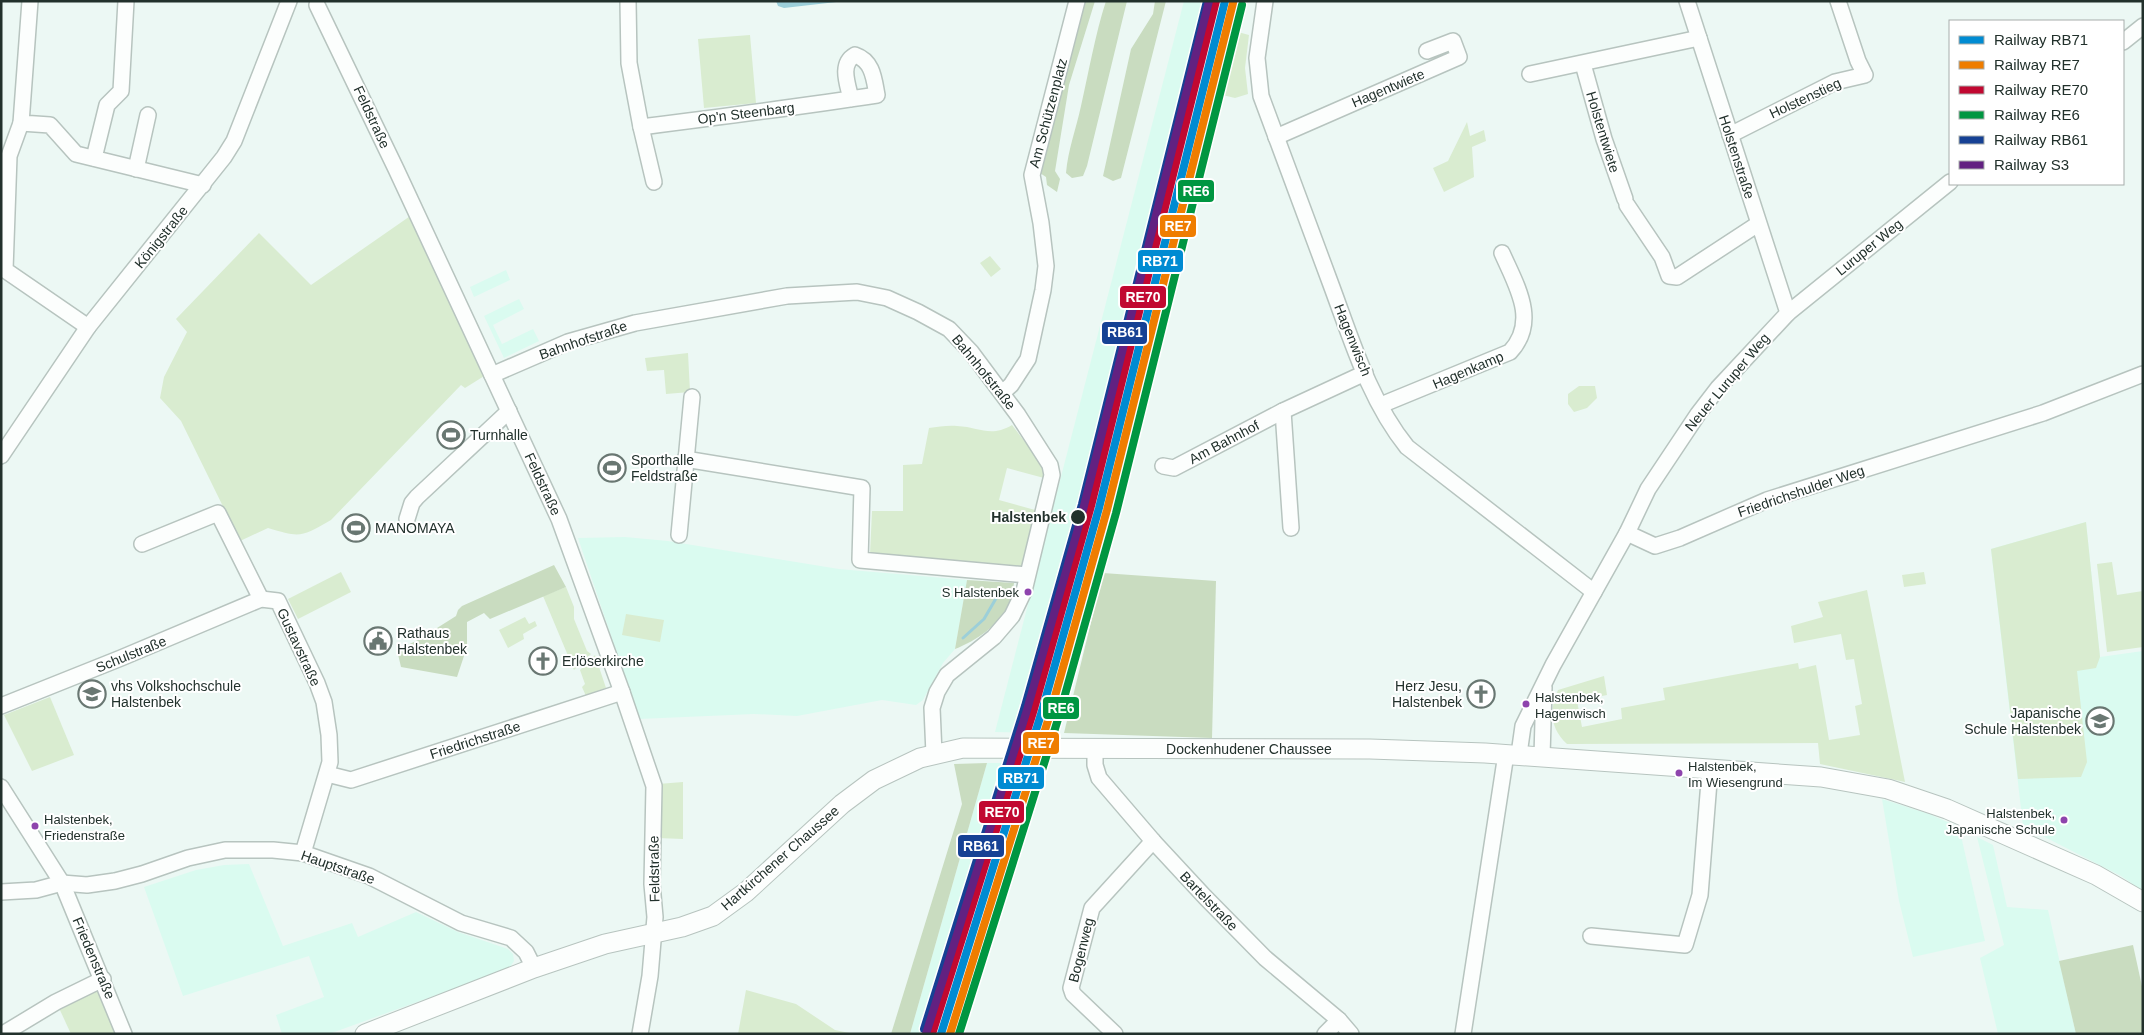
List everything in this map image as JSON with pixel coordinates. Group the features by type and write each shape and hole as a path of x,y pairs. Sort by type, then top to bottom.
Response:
{"main road":[{"name":"Hartkirchener Chaussee","path":"365,1034 534,968 653,928 692,924 719,912 746,892 856,793 893,770 934,754 963,748 992,748"},
{"name":"Dockenhudener Chaussee","path":"992,748 1370,749 1513,754 1821,777 1866,784 1911,796 1958,814 2081,868 2117,886 2143,902"}],"street":[{"path":"30,1 21,123 9,156 6,270 52,297 88,327"},
{"path":"94,158 107,104 121,91 126,1"},
{"name":"Königstraße","path":"1,456 88,327 224,157 234,141 289,1"},
{"path":"313,3 332,1"},
{"path":"628,1 629,63 654,182"},
{"name":"Am Schützenplatz","path":"1002,393 1012,385 1028,359 1044,290 1046,266 1041,223 1032,175 1076,1"},
{"name":"Hagenwisch","path":"1265,1 1257,58 1261,96 1365,373 1393,429 1407,447 1594,592"},
{"name":"Holstenstraße","path":"1687,1 1788,312"},
{"name":"Holstenstieg","path":"1730,135 1835,82 1865,75 1858,61 1838,1"},
{"name":"Feldstraße","path":"313,3 335,39 559,519 654,786 653,928 650,976 640,1034"},
{"path":"2124,41 2143,26"},
{"path":"1530,74 1699,38"},
{"name":"Hagentwiete","path":"1276,137 1459,57 1453,41 1427,51"},
{"name":"Holstentwiete","path":"1583,64 1604,139 1626,202 1662,257 1669,276 1677,277 1758,224"},
{"name":"Op'n Steenbarg","path":"641,127 851,99"},
{"path":"136,168 148,115"},
{"path":"21,123 50,125 76,154 203,185"},
{"name":"Luruper Weg","path":"1788,312 1949,183"},
{"name":"Hagenkamp","path":"1381,405 1510,352 1518,343 1524,316 1523,302 1502,253"},
{"name":"Bahnhofstraße","path":"492,375 568,342 635,323 788,296 848,292 887,298 949,329 971,352 1018,415 1052,470 1052,475 1018,605 1005,626 947,675 937,692 932,708 934,754"},
{"name":"Neuer Luruper Weg","path":"1627,534 1648,490 1698,414 1718,388 1788,312"},
{"name":"Am Bahnhof","path":"1163,466 1174,468 1283,411 1365,373"},
{"name":"Friedrichshulder Weg","path":"1627,534 1655,546 1680,538 1767,500 2043,413 2143,374"},
{"path":"679,535 692,397"},
{"path":"1283,411 1291,528"},
{"path":"407,519 412,503 417,497 509,412"},
{"path":"685,459 862,488 860,560 1027,575"},
{"name":"Gustavstraße","path":"142,544 218,513 261,599 278,601 317,683 324,702 330,735 328,774 303,853"},
{"path":"1463,1034 1513,754 1532,706 1544,686 1557,657 1627,534"},
{"name":"Schulstraße","path":"1,706 261,599"},
{"path":"1542,756 1544,686"},
{"name":"Friedrichstraße","path":"328,774 351,780 622,692"},
{"name":"Bartelstraße","path":"1094,749 1095,765 1099,778 1153,841 1265,958 1339,1020 1351,1034"},
{"path":"1591,936 1685,945 1700,895 1710,769"},
{"name":"Friedenstraße","path":"1,787 62,883 124,1034"},
{"name":"Bogenweg","path":"1115,1034 1073,994 1071,988 1092,908 1153,841"},
{"name":"Hauptstraße","path":"1,892 36,890 62,883 87,885 116,881 188,858 225,850 265,850 303,853 369,876 461,923 511,938 526,952 534,968"},
{"path":"3,1034 56,1002 103,979"},
{"path":"1326,1034 1339,1020"}],"shaded area":[{"path":"1083,1 1095,1 1069,85 1055,171 1060,179 1057,192 1047,185 1046,177 1037,171"},
{"path":"1106,1 1127,1 1087,166 1083,176 1072,178 1066,173 1068,156"},
{"path":"1155,1 1166,1 1121,178 1113,181 1103,176 1131,49 1153,14"},
{"path":"1184,1 1230,1 1136,391 1096,545 1043,733 995,732"},
{"path":"1227,29 1249,35 1245,68 1248,94 1235,98 1210,92"},
{"path":"750,35 756,103 704,108 698,39"},
{"path":"1467,122 1470,136 1484,130 1486,141 1472,147 1474,177 1444,192 1433,168 1448,161"},
{"path":"416,212 489,373 465,388 461,385 331,520 307,533 295,534 268,528 240,541 181,421 160,398 164,377 187,332 176,319 259,233 311,285"},
{"path":"990,256 1001,269 991,277 980,263"},
{"path":"506,270 510,280 474,297 470,287"},
{"path":"519,299 524,309 493,325 502,344 533,329 539,341 504,358 484,316"},
{"path":"688,353 690,392 666,394 664,370 647,371 645,358"},
{"path":"1579,386 1595,386 1597,398 1587,408 1574,412 1568,404 1568,394"},
{"path":"1012,425 1042,464 1044,478 1007,468 999,500 1035,510 1022,567 870,554 872,511 903,511 903,465 922,464 929,428 954,426 997,431"},
{"path":"2086,522 2100,657 2143,651 2143,891 2121,876 2023,826 1991,549"},
{"path":"2086,522 2100,657 2096,668 2077,671 2087,762 2081,777 2018,779 1991,549"},
{"path":"625,537 668,541 839,569 967,580 955,649 943,663 923,700 916,705 882,700 797,716 754,714 639,719 578,538"},
{"path":"2112,562 2117,595 2143,591 2143,647 2107,652 2097,564"},
{"path":"554,565 566,587 490,619 484,613 467,622 467,647 457,677 401,667 397,650 418,640 456,616 462,606"},
{"path":"341,572 351,592 298,619 288,599"},
{"path":"1924,572 1926,584 1904,587 1902,575"},
{"path":"1103,573 1216,581 1212,738 1064,733"},
{"path":"967,580 1014,583 1009,603 994,625 971,641 955,649"},
{"path":"566,587 574,607 574,619 587,651 591,654 574,670 543,596"},
{"path":"1867,590 1905,782 1820,764 1818,743 1567,744 1557,732 1552,712 1558,690 1604,676 1607,695 1577,701 1582,727 1622,719 1621,708 1665,700 1663,688 1798,663 1799,669 1816,665 1829,740 1860,735 1855,706 1862,704 1854,659 1846,660 1841,634 1794,643 1791,626 1823,617 1818,602"},
{"path":"626,614 664,620 660,642 622,635"},
{"path":"525,617 529,624 535,621 537,626 523,634 524,639 508,648 499,630"},
{"path":"595,655 606,688 586,696 582,687 585,684 580,670"},
{"path":"50,697 74,755 32,771 4,715"},
{"path":"987,763 1032,763 955,1034 910,1034"},
{"path":"987,763 910,1034 891,1034 962,804 954,764"},
{"path":"683,782 683,839 657,838 658,784"},
{"path":"1882,799 1929,814 1959,827 1985,941 1913,957 1899,901"},
{"path":"1977,837 1993,845 2007,907 2048,910 2076,1034 1998,1034 1980,958 2004,945"},
{"path":"249,864 283,946 352,923 358,937 416,912 458,932 508,949 513,954 514,961 510,967 486,977 329,1034 282,1034 276,1015 324,997 309,956 183,996 144,887 196,870 224,865"},
{"path":"2133,945 2143,991 2143,1034 2076,1034 2059,961"},
{"path":"97,988 116,1034 71,1034 59,1008"},
{"path":"746,990 796,1004 835,1030 854,1034 738,1034"}],"water":[{"path":"776,1 845,1 784,8 778,6"}],"waterway":[{"path":"963,638 984,619 998,595"}],"rail line":[{"name":"RB61","path":"924,1029 1025,706 1082,504 1207,1"},
{"name":"S3","path":"926,1034 1027,710 1081,518 1209,1"},
{"name":"RE70","path":"933,1031 1034,709 1091,506 1216,1"},
{"name":"RB71","path":"941,1034 1042,711 1099,508 1225,1"},
{"name":"RE7","path":"950,1034 1050,714 1107,510 1233,3"},
{"name":"RE6","path":"959,1034 1059,716 1116,513 1242,5"}],"place":[{"name":"Turnhalle","path":"451,435"},
{"name":"Sporthalle Feldstraße","path":"612,468"},
{"name":"Halstenbek","path":"1078,517"},
{"name":"MANOMAYA","path":"356,528"},
{"name":"S Halstenbek","path":"1028,592"},
{"name":"Rathaus Halstenbek","path":"378,641"},
{"name":"Erlöserkirche","path":"543,661"},
{"name":"vhs Volkshochschule Halstenbek","path":"92,694"},
{"name":"Herz Jesu, Halstenbek","path":"1481,694"},
{"name":"Halstenbek, Hagenwisch","path":"1526,704"},
{"name":"Japanische Schule Halstenbek","path":"2100,721"},
{"name":"Halstenbek, Im Wiesengrund","path":"1679,773"},
{"name":"Halstenbek, Japanische Schule","path":"2064,820"},
{"name":"Halstenbek, Friedenstraße","path":"35,826"}]}
